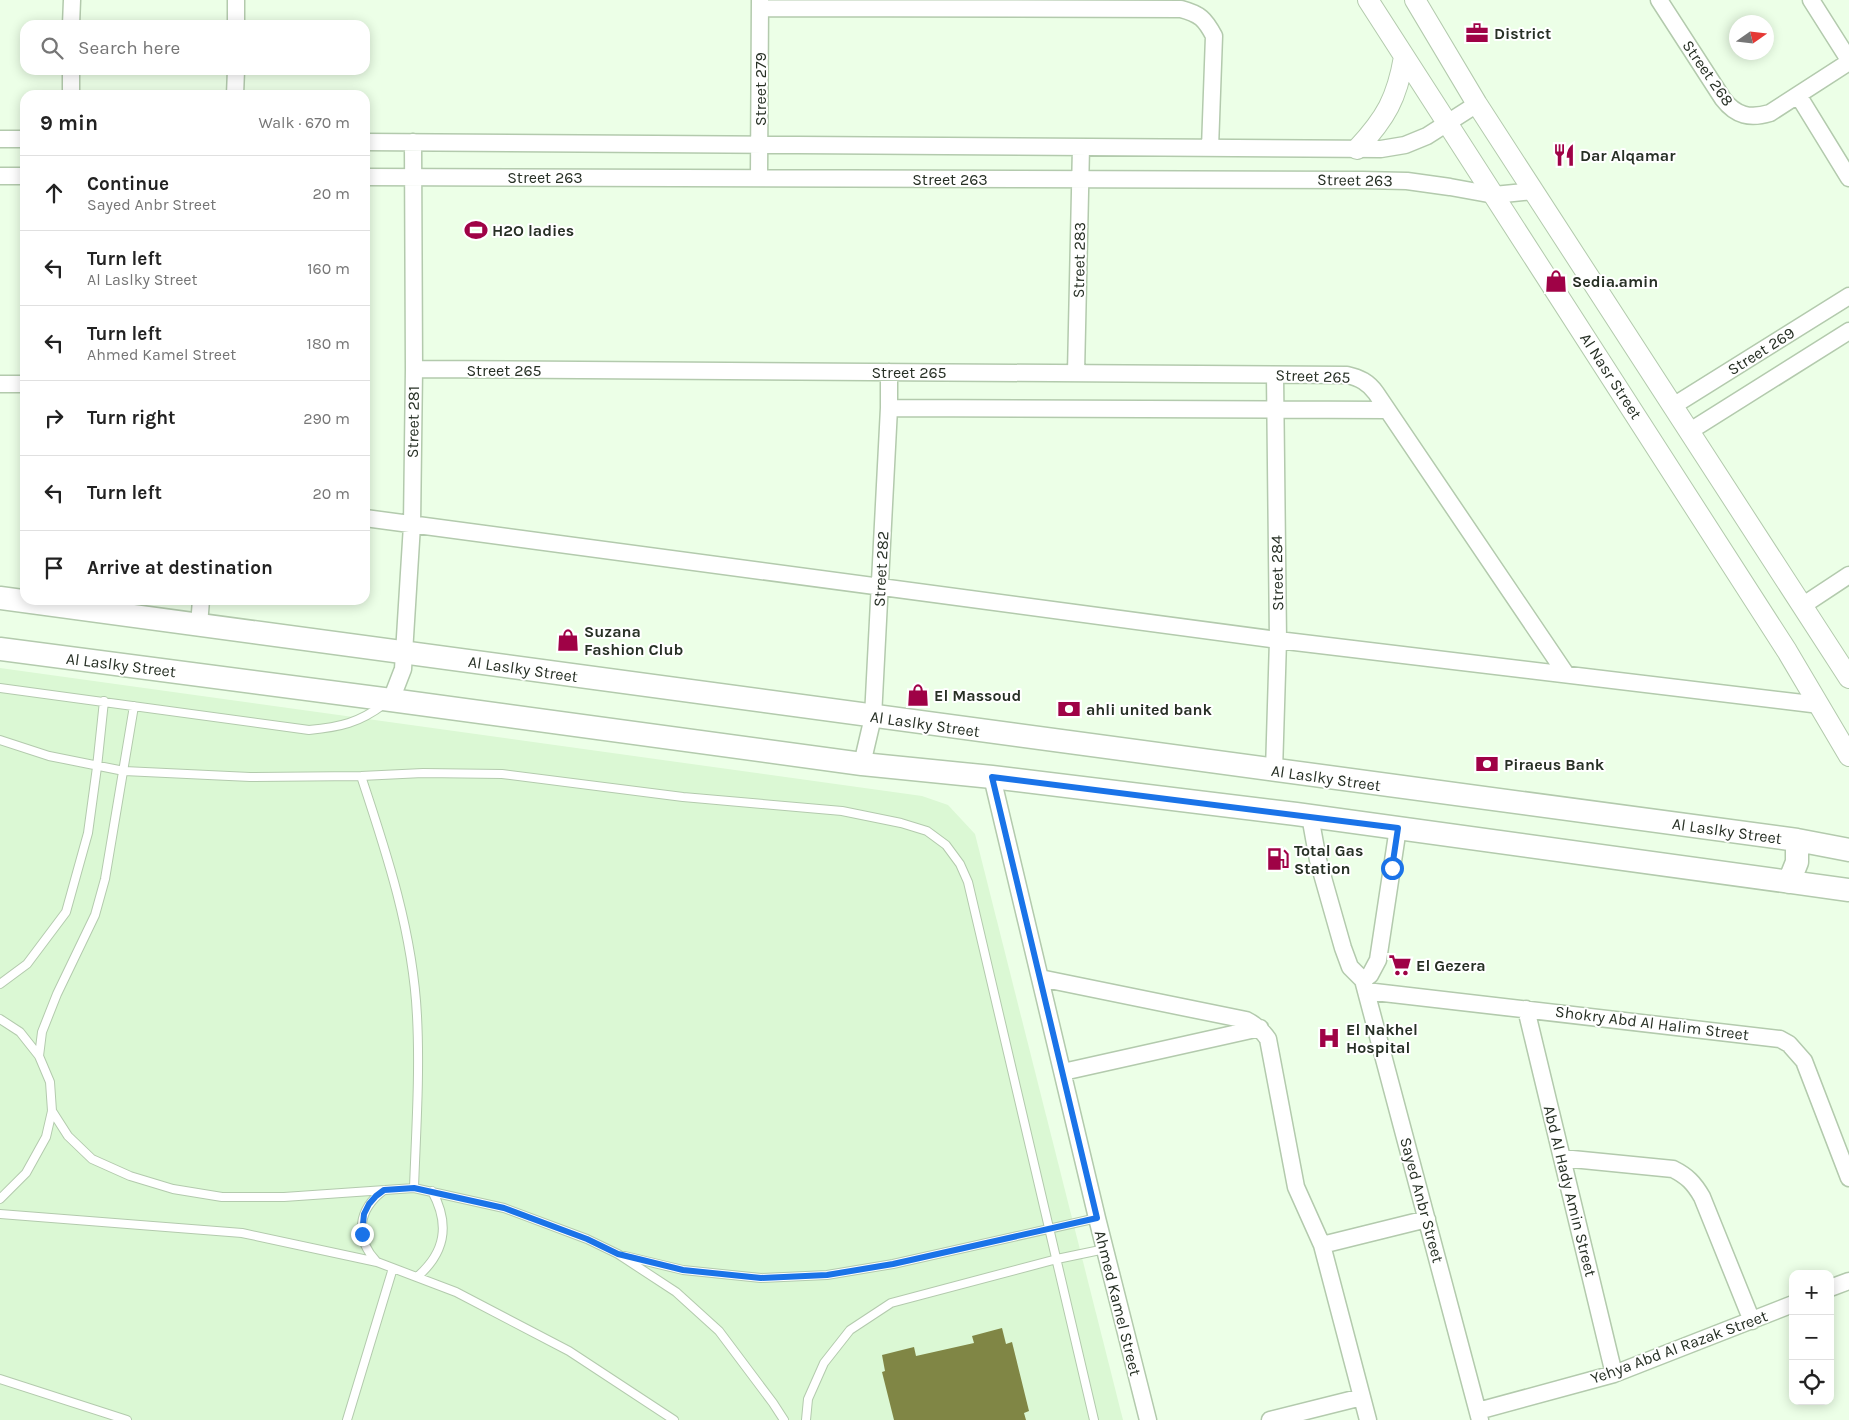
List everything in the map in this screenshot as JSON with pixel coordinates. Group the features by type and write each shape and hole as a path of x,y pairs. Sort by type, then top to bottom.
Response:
{"main road":[{"name":"Al Laslky Street","path":"0,598 20,601"},
{"name":"Al Laslky Street","path":"52,605 872,717 1797,840 1849,850"},
{"name":"Al Laslky Street","path":"0,649 862,764 992,777 1310,816 1849,890"},
{"path":"1788,882 1797,862 1797,840"}],"street":[{"path":"71,20 72,0"},
{"path":"236,0 236,20"},
{"name":"Al Nasr Street","path":"1368,0 1767,619 1849,756"},
{"path":"1415,0 1477,104 1849,678"},
{"name":"Street 268","path":"1659,0 1730,108 1739,114 1749,117 1760,116 1770,112 1849,61"},
{"path":"1811,0 1849,61"},
{"path":"760,4 1181,8 1196,13 1207,22 1214,36 1210,148"},
{"name":"Street 279","path":"759,178 760,4"},
{"path":"1357,149 1375,130 1390,107 1400,83 1404,57"},
{"path":"71,75 71,90"},
{"path":"236,75 236,90"},
{"path":"1798,95 1849,178"},
{"name":"Street 263","path":"370,142 1381,149 1405,145 1427,136 1477,104"},
{"path":"0,139 20,139"},
{"name":"Street 281","path":"391,700 403,670 412,525 414,369 413,142"},
{"name":"Street 283","path":"1076,374 1081,147"},
{"path":"0,176 20,176"},
{"name":"Street 263","path":"370,177 1398,181 1450,187 1494,196 1533,191"},
{"name":"Street 269","path":"1672,406 1849,296"},
{"name":"Street 269","path":"1690,431 1849,331"},
{"name":"Street 265","path":"414,369 1347,375 1369,384 1566,674"},
{"name":"Street 282","path":"862,764 872,717 889,408 889,372"},
{"name":"Street 284","path":"1274,771 1278,640 1275,375"},
{"path":"0,384 20,384"},
{"name":"Street 265","path":"889,408 1387,410"},
{"path":"370,519 1278,640 1820,705"},
{"path":"1802,606 1849,575"},
{"path":"199,625 201,605"},
{"name":"Ahmed Kamel Street","path":"992,777 1097,1218 1148,1420"},
{"name":"Sayed Anbr Street","path":"1310,816 1318,860 1343,948 1350,967 1365,985 1479,1416"},
{"path":"1365,985 1378,960 1398,828"},
{"path":"1040,978 1246,1020 1260,1028 1268,1039 1296,1187 1322,1245 1368,1420"},
{"name":"Shokry Abd Al Halim Street","path":"1365,985 1526,1009 1780,1039 1789,1044 1804,1062 1849,1178"},
{"name":"Abd Al Hady Amin Street","path":"1526,1009 1614,1374"},
{"path":"1063,1072 1260,1028"},
{"path":"1562,1158 1673,1170 1685,1175 1695,1185 1702,1197 1752,1321"},
{"path":"1322,1245 1427,1219"},
{"path":"1834,1287 1849,1281"},
{"name":"Yehya Abd Al Razak Street","path":"1479,1416 1614,1374 1789,1306"},
{"path":"1270,1420 1362,1396"}],"lane":[{"path":"0,688 309,730 329,728 368,716 391,700"},
{"path":"0,984 27,964 66,912 88,834 104,702"},
{"path":"39,1056 42,1032 57,994 95,915 105,879 134,706"},
{"path":"0,740 49,756 124,771 250,777 361,776 423,773 502,774 683,797 842,812 927,831 946,845 960,864 968,882 1094,1420"},
{"path":"361,776 398,894 411,964 417,1016 418,1082 414,1188"},
{"path":"0,1019 20,1032 39,1056 50,1082 52,1111 46,1137 26,1173 0,1199"},
{"path":"52,1111 68,1136 92,1159 130,1176 173,1189 222,1197 284,1197 414,1188 504,1208 587,1239 618,1254 676,1292 719,1331 784,1420"},
{"path":"377,1262 365,1244 362,1224 369,1204 384,1190"},
{"path":"417,1277 434,1260 442,1237 442,1213 432,1191"},
{"path":"0,1214 242,1233 377,1262 456,1292 570,1350 674,1420"},
{"path":"618,1254 683,1270 761,1278 827,1275 893,1264 1097,1218"},
{"path":"806,1420 808,1399 824,1363 850,1330 891,1303 1105,1249"},
{"path":"346,1420 393,1268"},
{"path":"0,1379 126,1420"},
{"path":"658,1420 664,1412"}],"shaded area":[{"path":"0,668 922,796 948,805 975,834 1123,1420 0,1420"}],"building":[{"path":"1002,1328 1006,1344 1012,1342 1029,1411 1024,1413 1026,1420 894,1420 882,1372 885,1371 882,1355 914,1347 916,1356 974,1343 972,1336"}],"place":[{"name":"District","path":"1477,33"},
{"name":"Dar Alqamar","path":"1564,155"},
{"name":"H2O ladies","path":"476,230"},
{"name":"Sedia.amin","path":"1556,281"},
{"name":"Suzana Fashion Club","path":"568,640"},
{"name":"El Massoud","path":"918,695"},
{"name":"ahli united bank","path":"1069,709"},
{"name":"Piraeus Bank","path":"1487,764"},
{"name":"Total Gas Station","path":"1278,859"},
{"name":"El Gezera","path":"1400,965"},
{"name":"El Nakhel Hospital","path":"1329,1038"}],"route":[{"path":"362,1234 364,1214 376,1196 384,1190 414,1188 504,1208 587,1239 618,1254 683,1270 761,1278 827,1275 893,1264 1097,1218 992,777 1398,828 1392,868"}]}
